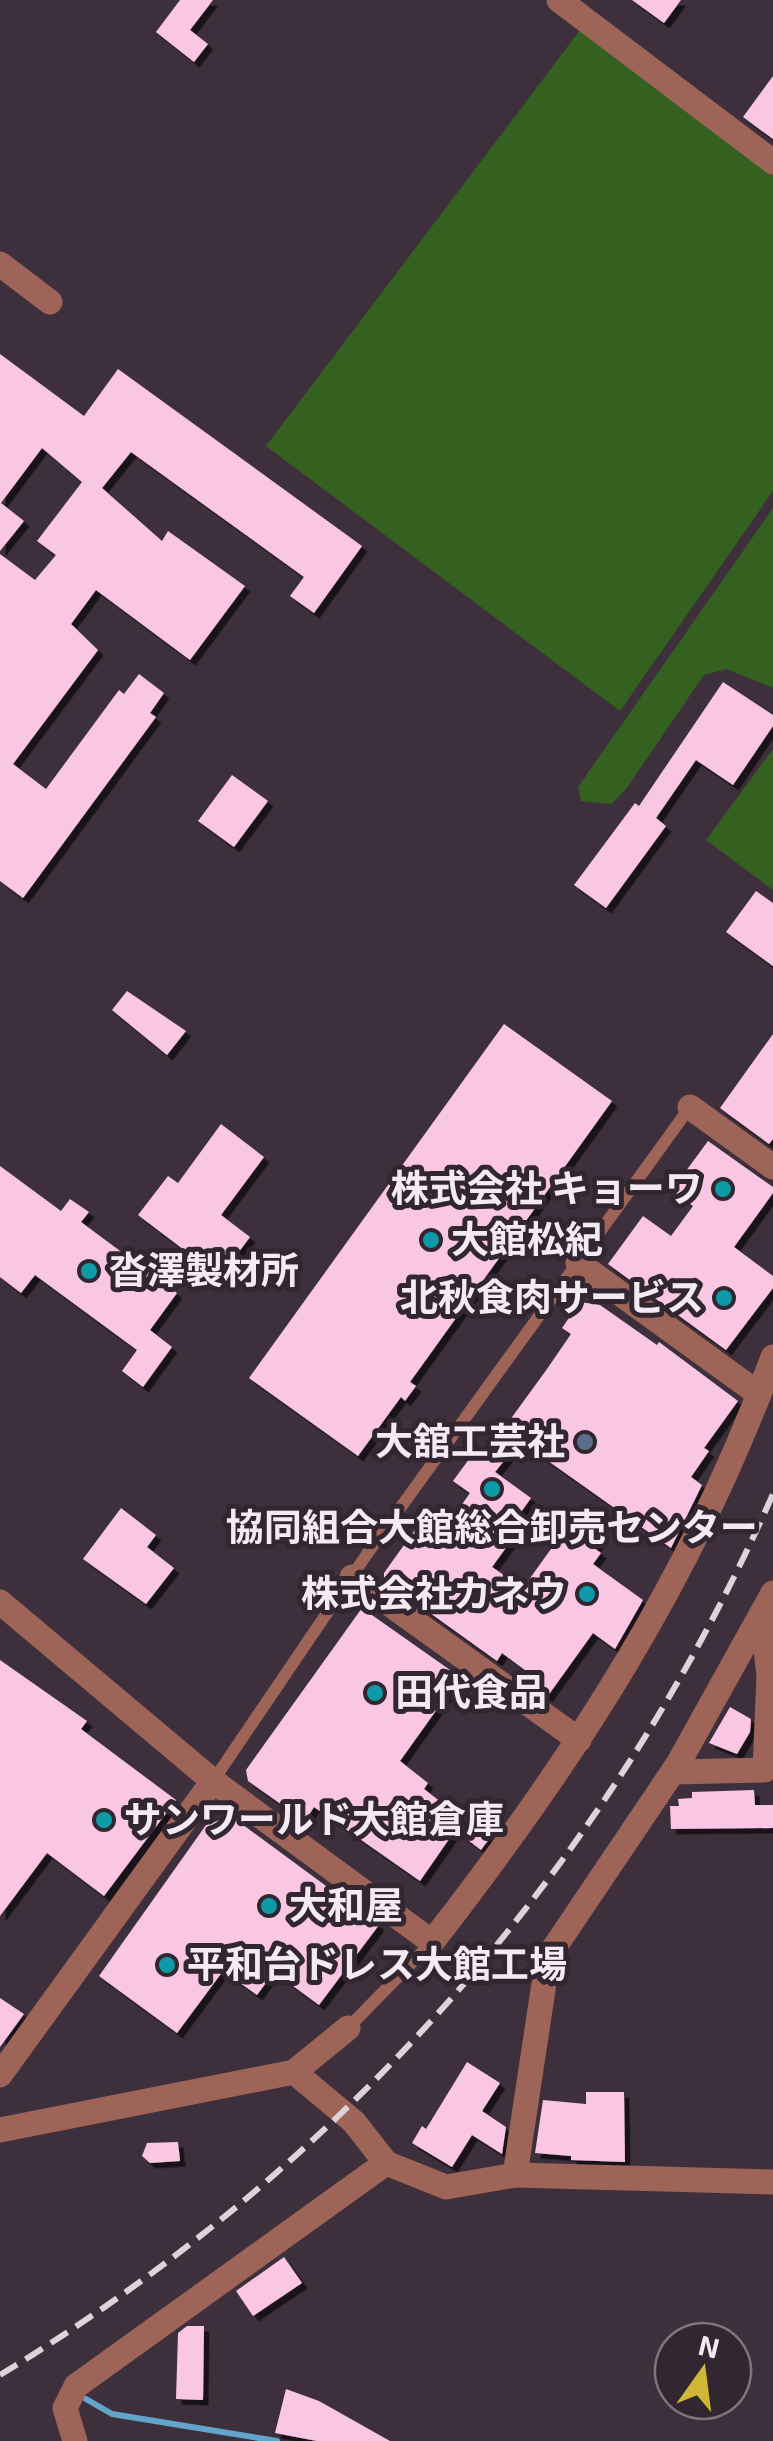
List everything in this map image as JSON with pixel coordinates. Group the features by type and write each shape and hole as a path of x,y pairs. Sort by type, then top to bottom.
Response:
{"street":[{"path":"573,4 773,162"},
{"path":"0,264 50,302"},
{"path":"690,1108 773,1167"},
{"path":"578,1262 760,1394"},
{"path":"0,1602 212,1780 432,1942 579,1740 676,1580 716,1502 773,1358"},
{"path":"352,1577 579,1740"},
{"path":"673,1772 765,1770 767,1604"},
{"path":"515,2175 548,1958 673,1772 767,1604"},
{"path":"0,2075 212,1780"},
{"path":"0,2130 294,2072 348,2028"},
{"path":"294,2072 354,2122 386,2162 446,2188 515,2175 773,2182"},
{"path":"76,2441 65,2408 76,2386 386,2162"}],"lane":[{"path":"212,1780 352,1577 690,1108"},
{"path":"348,2028 432,1942"}],"green space":[{"path":"580,30 773,174 773,491 620,711 266,446"},
{"path":"773,508 773,688 726,669 704,675 626,789 611,804 581,801 578,787"},
{"path":"773,749 773,890 706,840"}],"building":[{"path":"180,0 213,0 190,30 208,44 194,62 156,32"},
{"path":"632,0 681,0 664,23"},
{"path":"773,76 773,139 743,117"},
{"path":"0,354 84,416 118,369 362,546 314,613 290,596 304,577 131,452 102,488 162,541 168,531 245,586 190,660 96,590 71,624 98,650 13,764 46,789 119,690 124,694 139,674 164,693 150,713 156,717 23,898 0,881 0,554 35,580 56,555 37,541 82,482 42,448 1,503 24,521 0,551"},
{"path":"723,682 773,715 773,726 733,785 696,760 656,818 666,826 606,908 574,885 635,803 639,806"},
{"path":"232,775 268,801 234,847 198,821"},
{"path":"756,891 773,903 773,966 726,932"},
{"path":"127,991 186,1031 167,1055 112,1010"},
{"name":"大館松紀","path":"504,1024 612,1101 410,1382 416,1386 405,1401 401,1397 358,1456 249,1378"},
{"path":"773,1034 773,1139 769,1144 720,1108"},
{"path":"221,1124 264,1157 221,1215 250,1237 220,1277 138,1215 168,1176 178,1183"},
{"path":"708,1141 773,1187 773,1193 734,1247 773,1276 773,1288 726,1350 608,1264 643,1216 671,1236 693,1206 672,1190"},
{"name":"沓澤製材所","path":"0,1166 61,1211 70,1199 89,1212 81,1222 177,1293 150,1330 172,1347 143,1387 122,1371 137,1350 35,1275 21,1293 0,1277"},
{"path":"580,1302 600,1305 657,1345 659,1342 738,1401 704,1448 709,1451 691,1477 702,1485 671,1548 520,1441 495,1472 531,1498 509,1529 516,1534 492,1567 523,1588 571,1521 600,1541 594,1548 601,1553 593,1564 643,1600 615,1649 593,1633 547,1697 528,1683 533,1676 502,1653 497,1661 384,1580 384,1573 424,1517 443,1531 470,1493 453,1481 472,1455 480,1461 547,1369 571,1334 562,1328"},
{"path":"121,1508 156,1535 147,1547 174,1568 146,1604 83,1559"},
{"path":"362,1608 460,1677 400,1761 428,1783 424,1789 463,1819 420,1881 314,1807 305,1821 248,1781 246,1770"},
{"path":"0,1660 87,1721 81,1729 176,1800 104,1896 47,1853 0,1916"},
{"path":"730,1707 751,1719 750,1732 737,1754 709,1743"},
{"path":"754,1790 755,1805 773,1805 773,1828 671,1829 670,1806 679,1806 678,1799 692,1798 692,1792"},
{"name":"大和屋","path":"231,1816 379,1925 319,2005 274,1972 257,1995 223,1971 177,2033 99,1976 206,1825"},
{"path":"471,1820 492,1835 481,1850 460,1834"},
{"path":"0,1998 24,2014 0,2047"},
{"path":"467,2062 500,2083 482,2111 506,2127 502,2154 472,2135 452,2167 412,2143 422,2126 426,2129"},
{"path":"586,2092 624,2092 625,2162 571,2160 571,2156 535,2153 543,2100 586,2104"},
{"path":"178,2142 180,2161 150,2163 142,2156 147,2143"},
{"path":"284,2257 302,2283 253,2316 236,2291"},
{"path":"187,2326 204,2326 203,2400 176,2399 178,2333"},
{"path":"286,2389 319,2401 390,2441 317,2441 275,2433"}],"waterway":[{"path":"86,2399 112,2414 277,2441"}],"railway":[{"path":"0,2375 126,2292 244,2201 353,2102 455,1995 548,1880 632,1758 707,1629 773,1494"}],"place":[{"name":"株式会社 キョーワ","path":"723,1189"},
{"name":"大館松紀","path":"431,1240"},
{"name":"沓澤製材所","path":"89,1271"},
{"name":"北秋食肉サービス","path":"724,1298"},
{"name":"大舘工芸社","path":"585,1442"},
{"name":"協同組合大館総合卸売センター","path":"492,1489"},
{"name":"株式会社カネウ","path":"587,1594"},
{"name":"田代食品","path":"375,1693"},
{"name":"サンワールド大館倉庫","path":"104,1820"},
{"name":"大和屋","path":"269,1906"},
{"name":"平和台ドレス大館工場","path":"167,1965"}]}
